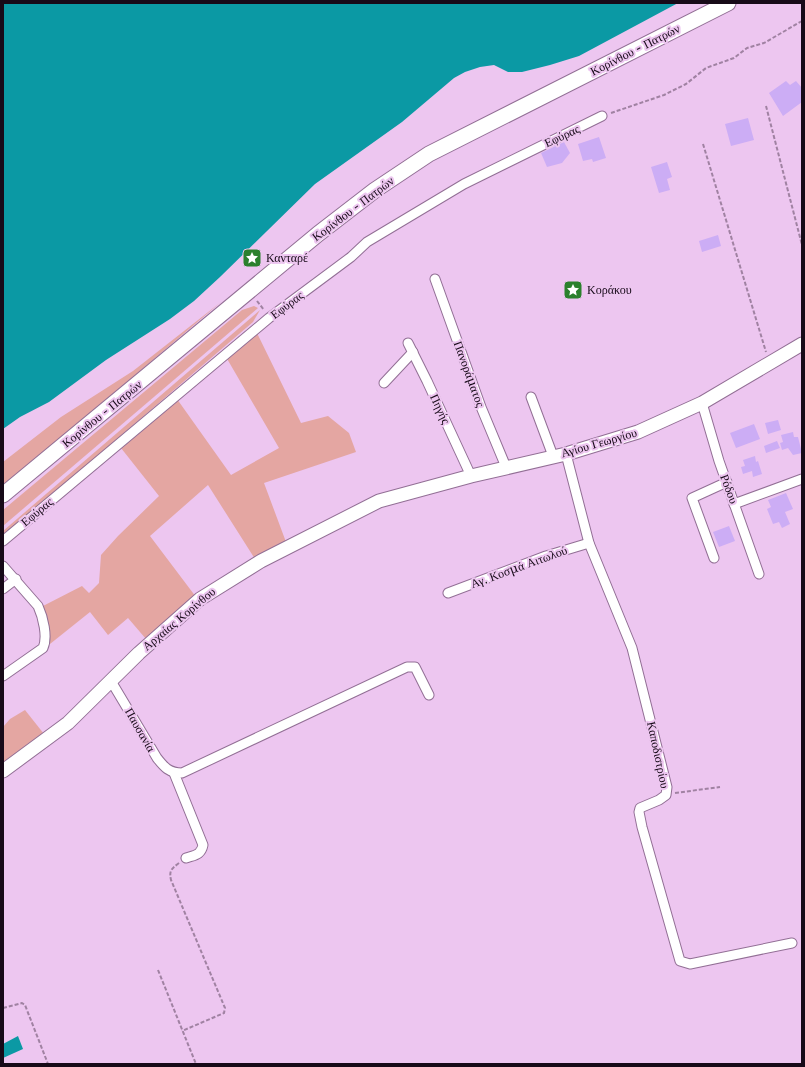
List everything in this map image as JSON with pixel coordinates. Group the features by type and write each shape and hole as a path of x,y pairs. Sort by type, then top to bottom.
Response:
{"main road":[{"name":"Κορίνθου - Πατρών","path":"3,495 324,229 375,190 429,154 728,3"}],"street":[{"name":"Εφύρας","path":"3,541 269,318 351,257 367,242 434,201 493,168 602,116"},
{"name":"Πανοράματος","path":"435,279 481,407 506,467"},
{"name":"Πηγής","path":"408,343 471,476"},
{"name":"Αγίου Γεωργίου","path":"379,501 506,467 560,455 638,432 702,403 802,344"},
{"path":"384,383 413,352"},
{"name":"Καποδιστρίου","path":"531,397 560,455 590,543 632,648 667,787 666,795 659,800 644,805 640,808 639,812 680,961 690,964 792,943"},
{"name":"Ρόδου","path":"702,403 734,504 759,574"},
{"path":"734,504 802,478"},
{"path":"714,558 692,498 727,482"},
{"name":"Αρχαίας Κορίνθου","path":"3,771 68,723 139,653 208,593 261,561 379,501"},
{"name":"Αγ. Κοσμά Αιτωλού","path":"448,593 546,556 590,543"},
{"path":"3,566 16,579 38,606 41,613 46,642 43,648 3,676"},
{"path":"3,589 16,579"},
{"path":"186,858 202,851 203,845 174,773 182,773 407,667 415,667 429,695"},
{"name":"Παυσανία","path":"111,681 156,758 166,769 174,773"}],"path":[{"path":"602,116 664,95 686,84 706,68 734,58 747,48 764,43 802,21"},
{"path":"766,106 802,245"},
{"path":"703,144 733,238 762,342 771,362"},
{"path":"251,291 269,318"},
{"path":"666,795 720,787"},
{"path":"182,1032 224,1013 225,1008 171,880 170,872 172,868 186,858"},
{"path":"158,970 196,1064"},
{"path":"3,1008 22,1003 25,1005 48,1064"}],"shaded area":[{"path":"3,3 678,3 579,56 522,72 508,72 494,65 480,67 465,72 454,78 402,122 315,184 194,301 170,319 106,360 49,402 20,417 3,429"},
{"path":"221,302 3,486 3,462 61,417 133,371"},
{"path":"254,306 258,308 3,526 3,510 242,310"},
{"path":"260,310 253,322 3,537 3,531"},
{"path":"256,331 301,423 328,416 349,433 356,452 264,483 286,542 255,559 208,485 150,536 196,597 146,639 128,618 108,635 90,612 50,644 43,606 82,586 89,593 99,583 101,555 159,496 121,448 177,399 231,475 279,448 226,357"},
{"path":"25,710 44,734 3,765 3,727 10,719"},
{"path":"18,1036 23,1049 3,1058 3,1044"}],"building":[{"path":"786,81 790,85 796,81 802,88 802,102 783,116 769,93"},
{"path":"748,118 754,140 731,146 725,124"},
{"path":"599,137 606,158 593,162 592,159 583,161 578,144"},
{"path":"564,142 570,153 562,163 547,167 541,153"},
{"path":"667,162 672,177 667,179 670,190 659,193 651,167"},
{"path":"718,235 721,246 702,252 699,241"},
{"path":"778,420 781,430 768,434 765,423"},
{"path":"754,424 760,439 736,448 730,433"},
{"path":"793,432 794,437 798,437 802,453 793,455 788,448 782,450 780,443 783,442 781,435"},
{"path":"777,441 780,448 766,453 764,446"},
{"path":"755,456 756,462 758,461 762,474 753,477 752,471 743,474 741,467 745,466 743,460"},
{"path":"786,493 793,509 785,512 790,524 782,528 779,522 773,524 767,509 771,507 768,500"},
{"path":"729,526 735,541 719,547 713,532"}],"place":[{"name":"Κανταρέ","path":"252,258"},
{"name":"Κοράκου","path":"573,290"}]}
